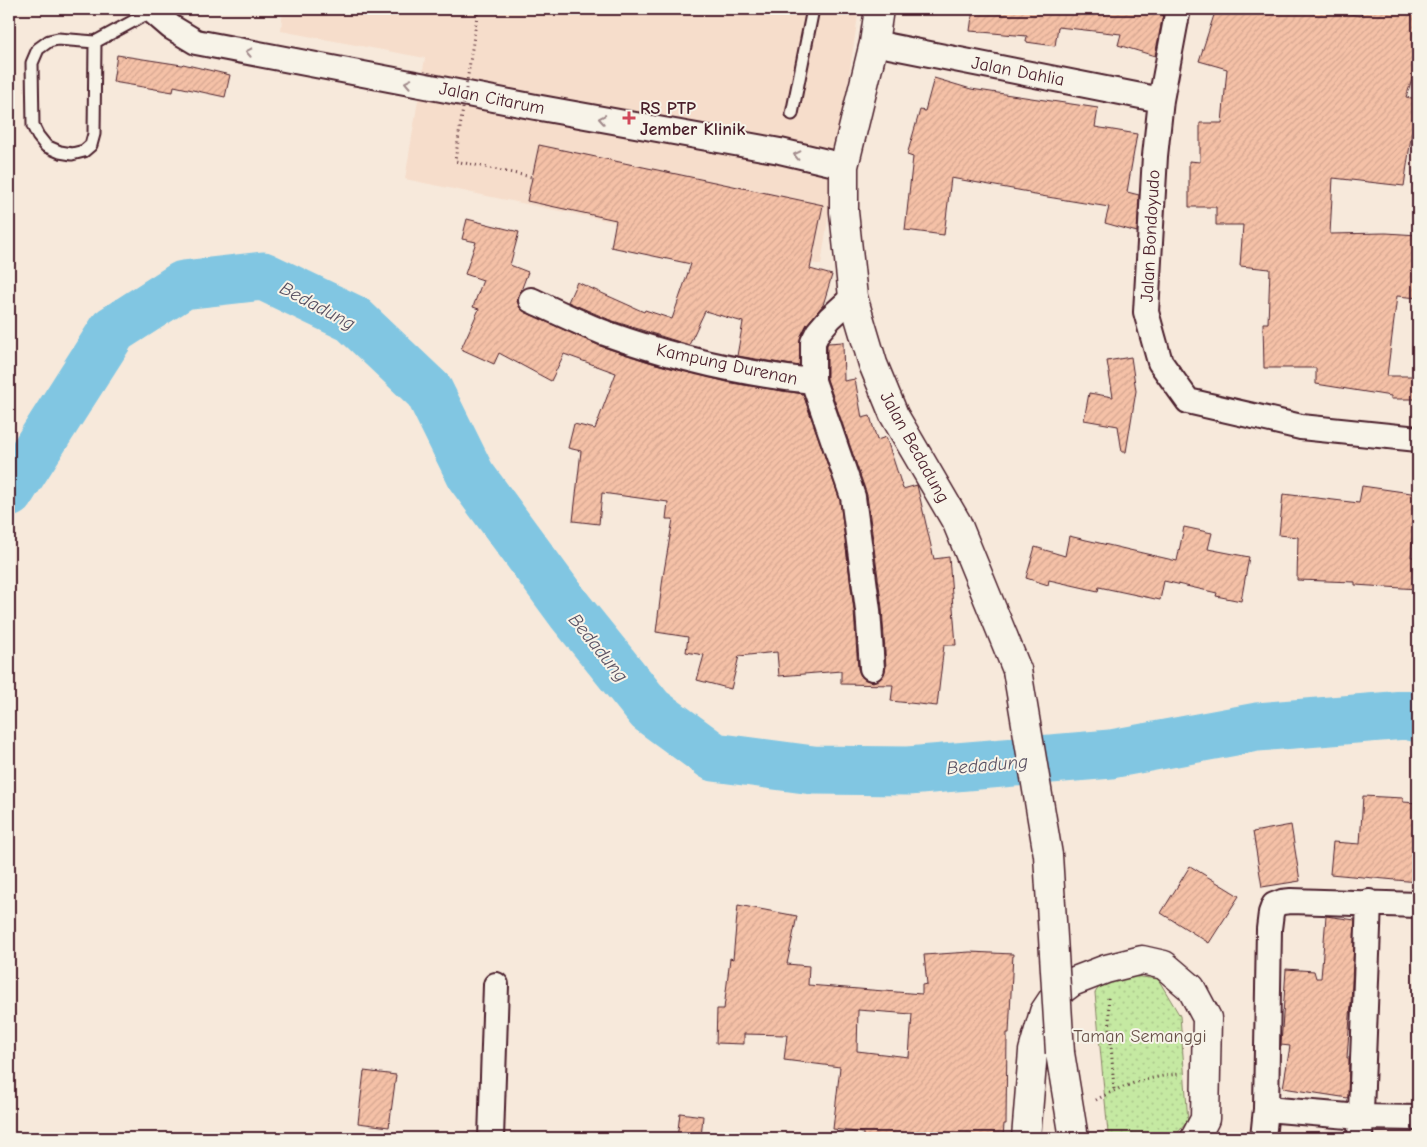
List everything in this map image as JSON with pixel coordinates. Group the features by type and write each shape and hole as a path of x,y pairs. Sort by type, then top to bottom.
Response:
{"main road":[{"name":"Jalan Bedadung","path":"879,9 874,43 844,166 844,212 854,297 873,364 894,415 957,523 1017,670 1048,856 1060,1053 1072,1127"},
{"path":"1026,1138 1033,1051 1044,1012 1056,994 1072,982 1106,969 1142,960 1164,965 1190,988 1207,1018 1205,1119 1196,1138"}],"street":[{"name":"Jalan Bondoyudo","path":"1178,9 1161,100 1155,156 1146,312 1160,362 1188,401 1301,427 1418,439"},
{"name":"Jalan Citarum","path":"151,10 171,27 196,42 541,108 780,151 844,166"},
{"name":"Jalan Dahlia","path":"874,43 1161,100"},
{"name":"Kampung Durenan","path":"854,297 830,318 818,332 813,342 814,381 853,497 868,610 872,668"},
{"name":"Kampung Durenan","path":"531,300 603,332 672,356 778,378 814,381"},
{"path":"1263,1138 1266,1109 1270,928 1271,913 1274,905 1291,901 1418,905"},
{"path":"1360,1128 1369,902"},
{"path":"491,1138 496,985"},
{"path":"1266,1109 1360,1128 1418,1118"}],"lane":[{"path":"792,114 813,9"},
{"path":"95,42 94,134 92,145 84,151 72,154 60,152 46,146 33,126 32,63 38,49 49,41 58,39 95,42 151,10"}],"path":[{"path":"478,9 455,161 532,177"},
{"path":"1106,969 1114,1090"},
{"path":"1072,1127 1114,1090 1169,1075 1207,1071"}],"shaded area":[{"name":"RS PTP Jember Klinik","path":"283,9 859,9 821,265 405,179 425,58 281,31"}],"green space":[{"name":"Taman Semanggi","path":"1108,973 1158,979 1180,1016 1188,1121 1173,1138 1111,1138 1108,1133 1095,993"}],"building":[{"path":"973,9 1164,9 1155,56 1118,45 1121,34 1058,27 1055,46 1026,42 1027,36 970,31"},
{"path":"1216,9 1322,9 1361,16 1363,9 1418,9 1418,62 1406,97 1418,99 1418,106 1414,132 1412,131 1404,186 1333,178 1330,234 1386,233 1418,235 1418,298 1397,296 1387,376 1418,376 1418,399 1391,399 1391,396 1316,384 1316,368 1264,368 1263,323 1268,323 1270,269 1240,266 1243,225 1216,225 1216,207 1189,207 1189,161 1200,162 1200,123 1222,123 1227,69 1199,61"},
{"path":"117,55 183,64 230,75 225,97 174,86 173,92 113,82"},
{"path":"934,78 971,89 1098,108 1095,127 1137,134 1127,192 1139,195 1137,232 1105,223 1109,207 1029,194 1029,192 951,178 944,235 905,230 913,157 907,155 920,110 925,111"},
{"path":"539,145 823,205 810,269 832,275 823,305 808,323 801,336 799,366 737,356 743,322 705,311 689,345 610,320 568,302 577,282 644,312 645,310 672,319 691,264 611,247 616,220 527,201"},
{"path":"467,219 519,232 510,265 528,272 517,301 520,308 525,312 600,346 652,363 731,383 803,394 840,500 854,611 858,669 861,676 873,682 880,679 886,667 882,608 867,495 827,379 827,345 828,343 843,342 844,381 855,379 862,418 870,416 877,440 886,437 903,489 917,485 934,559 949,557 956,645 944,645 937,706 891,701 893,685 841,684 841,671 779,676 777,652 739,656 731,689 697,680 704,655 686,652 688,637 656,632 673,519 666,519 668,502 602,493 599,524 573,521 581,451 568,448 574,424 595,429 616,373 564,354 551,381 499,353 494,364 461,349 479,309 473,307 483,280 465,274 476,242 462,239"},
{"path":"1131,357 1136,391 1126,452 1122,452 1118,426 1084,420 1089,393 1113,397 1107,361"},
{"path":"1362,486 1418,494 1411,557 1418,557 1418,589 1355,585 1355,582 1297,580 1298,537 1279,535 1283,494 1359,503"},
{"path":"1184,527 1212,533 1208,549 1249,557 1241,601 1216,596 1217,593 1164,581 1160,600 1099,587 1098,591 1049,580 1048,585 1026,578 1035,547 1065,556 1069,536 1177,561"},
{"path":"1363,796 1403,798 1403,802 1418,803 1418,882 1330,874 1333,842 1360,844"},
{"path":"1291,825 1300,881 1262,887 1253,832"},
{"path":"1190,866 1239,896 1209,943 1161,913"},
{"path":"738,905 797,916 787,964 809,966 808,985 922,994 922,985 927,984 924,955 970,952 1013,954 1009,1033 1007,1033 1006,1124 1004,1124 1003,1138 863,1138 863,1133 833,1129 840,1067 784,1060 787,1035 744,1034 744,1044 716,1043 717,1009 724,1009 730,958 733,959","holes":["858,1010 912,1014 909,1057 857,1051"]},
{"path":"1326,916 1355,920 1347,1058 1349,1058 1348,1098 1283,1088 1290,1046 1281,1045 1286,969 1314,971 1316,978 1321,978"},
{"path":"364,1071 396,1075 389,1127 358,1123"},
{"path":"680,1113 703,1116 701,1138 677,1138"}],"waterway":[{"name":"Bedadung","path":"9,493 113,330 183,285 263,276 353,319 429,391 471,476 571,612 650,710 714,757 813,770 908,771 1111,754 1257,727 1405,715 1418,718"}],"place":[{"name":"RS PTP Jember Klinik","path":"629,118"}]}
